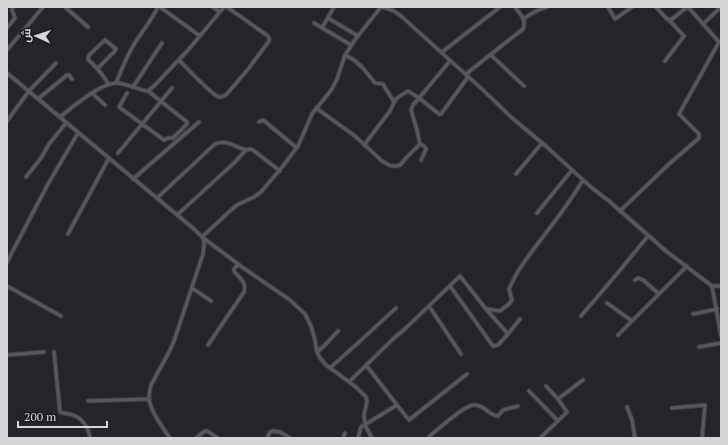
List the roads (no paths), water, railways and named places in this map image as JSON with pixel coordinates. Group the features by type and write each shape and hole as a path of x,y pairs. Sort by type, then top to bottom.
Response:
{"street":[{"path":"7,28 14,18 12,10 13,7"},
{"path":"7,50 43,7"},
{"path":"65,7 88,27"},
{"path":"116,83 132,47 159,7 200,36"},
{"path":"213,7 220,12"},
{"path":"148,91 179,60 224,7"},
{"path":"179,60 217,95 221,97 226,95 269,41 268,36 227,7"},
{"path":"322,28 334,7"},
{"path":"202,237 231,210 261,192 280,170 297,148 312,114 332,89 345,55 351,45 382,7 399,14 511,117 666,251 712,286 721,286"},
{"path":"442,52 500,7"},
{"path":"364,145 390,111 397,98 408,91 441,114 467,76 523,29 525,26 523,19 515,7"},
{"path":"523,19 536,11 547,7"},
{"path":"608,7 615,19 632,7"},
{"path":"656,7 684,36 666,61"},
{"path":"620,211 668,165 699,138 699,134 679,114 720,42 687,7 669,20"},
{"path":"703,24 720,7"},
{"path":"328,18 358,36"},
{"path":"314,23 351,45"},
{"path":"98,70 116,49 105,40 88,59 105,78 108,84"},
{"path":"133,86 162,43"},
{"path":"345,55 359,65 375,83 383,84 394,102"},
{"path":"492,55 524,86"},
{"path":"421,160 426,149 420,144 412,110 413,105 450,61"},
{"path":"7,121 29,91 56,63"},
{"path":"7,74 202,237 290,300 305,314 313,333 317,352 320,358 324,363 356,387 366,397 367,401 364,415 365,425 372,438"},
{"path":"38,99 66,75 69,75 72,80"},
{"path":"60,117 99,88 108,84 116,83 133,86 148,91 186,121 186,124 173,138 164,140 119,107 127,93"},
{"path":"118,153 172,88"},
{"path":"92,94 105,104"},
{"path":"316,108 341,126 382,161 391,166 400,165 420,144"},
{"path":"259,122 263,120 297,148"},
{"path":"133,178 199,122"},
{"path":"26,177 66,123"},
{"path":"7,262 48,184 78,133"},
{"path":"157,198 215,144 223,142 246,150 253,150 280,170"},
{"path":"516,174 542,143"},
{"path":"177,215 234,163 246,150"},
{"path":"68,234 109,158"},
{"path":"537,213 572,170"},
{"path":"486,309 500,311 511,302 512,298 509,289 520,267 562,212 583,180"},
{"path":"581,316 648,236"},
{"path":"170,438 156,416 149,399 149,390 169,352 192,288 204,249 204,241 202,237"},
{"path":"7,251 12,252"},
{"path":"208,345 244,292 244,282 234,271 238,264"},
{"path":"618,335 687,266"},
{"path":"349,382 460,276 508,334"},
{"path":"635,280 638,278 643,280 659,294"},
{"path":"7,286 61,316"},
{"path":"450,286 493,346 498,345 520,319"},
{"path":"712,286 721,336"},
{"path":"192,288 211,301"},
{"path":"607,303 632,321"},
{"path":"429,306 462,354"},
{"path":"330,368 396,308"},
{"path":"693,314 717,309"},
{"path":"317,352 338,331"},
{"path":"699,347 721,343"},
{"path":"7,355 44,352"},
{"path":"54,352 60,412 62,414 72,414 82,421 88,430 90,438"},
{"path":"366,365 409,420 466,374"},
{"path":"558,399 583,380"},
{"path":"540,438 567,412 546,386"},
{"path":"529,391 558,421"},
{"path":"88,401 149,399"},
{"path":"358,438 361,426 397,405"},
{"path":"672,408 705,405 702,438"},
{"path":"428,438 470,406 480,406 493,415 498,416 503,410 518,406"},
{"path":"627,407 632,420 635,438"},
{"path":"267,438 273,430 290,438"},
{"path":"196,438 205,431 218,438"},
{"path":"343,438 345,433"}]}
